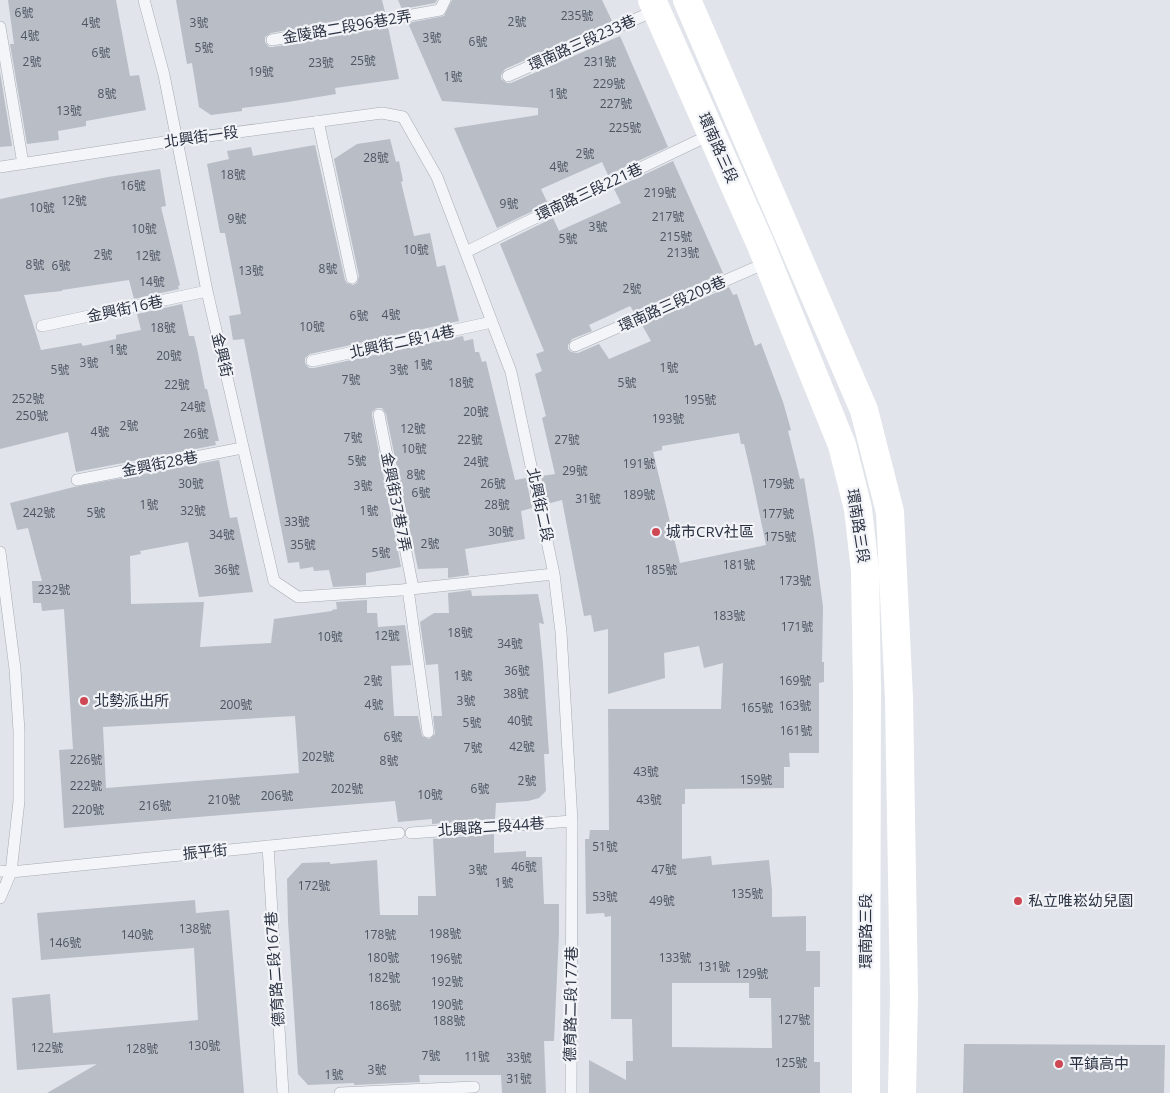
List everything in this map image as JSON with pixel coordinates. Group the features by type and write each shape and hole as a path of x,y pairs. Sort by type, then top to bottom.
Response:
{"main road":[{"name":"環南路三段","path":"687,0 864,410 890,512 899,708 904,996 902,1093"},
{"name":"環南路三段","path":"654,5 768,262 842,445 858,509 865,571 867,689 866,1093"}],"lane":[{"name":"金興街","path":"144,0 164,75 242,448 274,581 298,597 407,589 554,574"},
{"name":"金陵路二段96巷2弄","path":"272,40 440,10 446,0"},
{"name":"環南路三段233巷","path":"508,76 654,5"},
{"path":"0,27 23,164"},
{"name":"北興街一段","path":"0,167 178,140 382,113 403,117"},
{"name":"北興街二段","path":"403,117 437,177 511,372 554,574 561,632 572,821 572,916"},
{"path":"318,121 352,278"},
{"name":"環南路三段221巷","path":"466,252 712,134"},
{"name":"環南路三段209巷","path":"575,346 768,262"},
{"name":"金興街16巷","path":"42,326 208,291"},
{"name":"北興街二段14巷","path":"312,361 492,322"},
{"name":"金興街37巷7弄","path":"379,415 428,732"},
{"name":"金興街28巷","path":"77,480 242,448"},
{"path":"0,552 15,669 19,731 19,801 0,898"},
{"name":"北興路二段44巷","path":"405,833 572,821"},
{"name":"振平街","path":"6,872 405,833"},
{"name":"德育路二段167巷","path":"268,846 283,1093"},
{"name":"德育路二段177巷","path":"571,1093 572,916"},
{"path":"340,1093 474,1087"}],"building":[{"path":"8,0 116,0 130,76 139,75 146,110 86,121 86,126 58,131 59,140 27,144 10,44 14,44"},
{"path":"176,0 382,0 385,12 271,33 265,37 265,42 269,47 273,47 388,27 399,79 335,88 336,94 242,108 242,111 211,115 199,107 192,63 187,64"},
{"path":"398,0 437,0 435,3 402,9"},
{"path":"452,0 602,0 612,21 505,69 501,79 511,83 620,36 668,147 608,175 602,162 541,189 548,204 497,228 454,128 538,115 538,108 442,101 408,23 444,16"},
{"path":"0,72 12,146 0,147"},
{"path":"390,139 396,162 399,161 403,181 401,182 414,236 430,233 437,267 445,265 459,321 310,354 305,358 305,363 309,368 314,368 463,336 464,341 473,339 475,352 479,352 482,362 486,361 515,480 526,478 532,508 521,511 525,539 465,549 469,575 448,578 448,568 418,569 386,414 382,408 377,408 372,412 372,416 401,567 366,573 366,585 333,587 329,570 314,571 313,567 300,569 299,562 288,563 244,339 233,340 229,316 241,314 225,233 220,233 207,164 229,159 227,151 251,147 253,156 315,145 345,280 353,285 357,283 359,276 334,159 357,144"},
{"path":"673,161 723,273 634,312 630,306 589,325 592,331 572,339 568,349 571,352 578,353 599,344 609,359 651,341 642,325 729,287 733,295 737,294 755,346 761,343 783,402 791,430 788,431 800,479 804,478 823,607 822,662 824,662 824,682 819,683 819,753 789,753 790,767 784,767 784,788 685,789 685,804 682,804 682,859 711,856 712,865 769,860 772,917 806,916 806,951 820,951 820,987 814,987 814,1062 820,1062 820,1093 589,1093 589,1060 626,1080 626,1061 633,1061 632,1019 611,1019 611,916 605,917 604,913 586,914 585,839 589,839 590,830 609,830 608,709 721,709 723,663 704,668 699,646 664,653 665,678 608,694 608,629 594,632 591,615 584,616 562,500 547,504 541,476 555,474 542,418 546,416 535,374 542,371 536,354 544,351 500,244 553,218 559,231 621,203 614,189","holes":["739,433 741,444 744,444 766,545 680,563 653,452 662,450 662,446","672,983 749,983 749,998 771,998 772,1048 672,1047"]},
{"path":"160,169 166,206 161,207 180,285 178,286 179,289 134,299 129,280 24,295 41,350 81,343 83,346 116,339 116,335 141,330 137,314 182,304 189,336 194,336 205,389 207,389 219,441 215,441 216,445 76,472 68,432 0,449 0,199 108,177"},
{"path":"219,460 230,518 237,517 253,592 199,597 188,542 140,551 141,554 130,556 131,604 204,602 200,647 271,643 274,619 332,611 337,609 336,602 367,600 367,613 377,613 378,627 405,625 411,665 391,666 394,716 418,716 422,736 429,739 435,734 433,716 442,716 438,664 426,665 420,622 434,613 449,613 448,593 471,590 472,596 538,594 544,624 539,623 549,754 544,754 546,791 539,798 528,801 496,803 495,819 432,824 432,819 398,822 395,801 64,828 59,750 73,749 64,609 42,611 41,603 33,603 32,581 42,581 28,528 17,530 10,503 74,487","holes":["295,716 299,773 106,788 103,727"]},
{"path":"494,834 494,853 526,851 526,857 542,857 544,904 559,904 554,1041 544,1041 546,1093 502,1093 501,1075 419,1075 420,1082 308,1085 298,1074 287,879 302,863 330,862 330,864 377,860 380,915 418,915 418,896 436,896 433,839"},
{"path":"195,900 196,913 229,910 244,1093 47,1093 97,1064 17,1070 12,998 50,994 53,1033 198,1020 194,948 41,960 37,913"},
{"name":"平鎮高中","path":"964,1044 1165,1045 1164,1093 963,1093"}],"place":[{"name":"城市CRV社區","path":"656,532"},
{"name":"北勢派出所","path":"84,701"},
{"name":"私立唯崧幼兒園","path":"1018,901"},
{"name":"平鎮高中","path":"1059,1064"}]}
